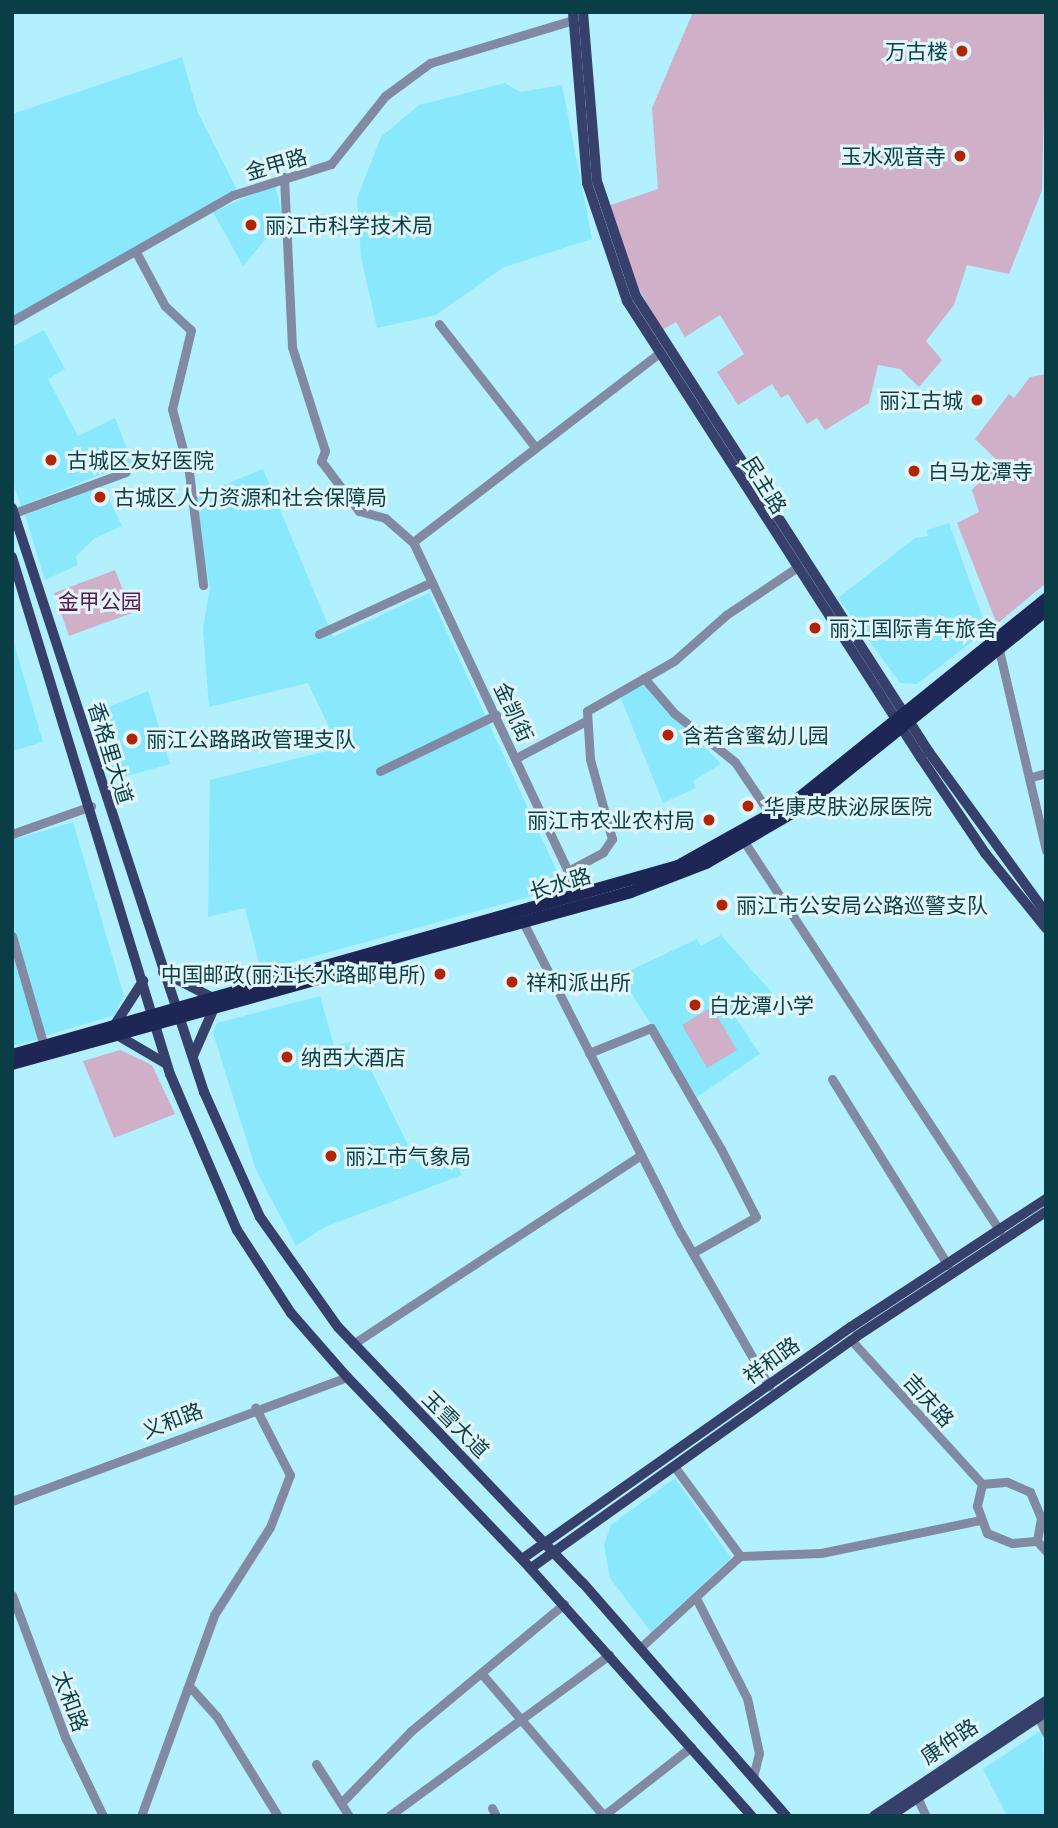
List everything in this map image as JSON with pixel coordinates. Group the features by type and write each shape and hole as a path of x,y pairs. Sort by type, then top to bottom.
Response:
{"highway":[{"name":"长水路","path":"215,1004 678,866 772,817 903,722 1046,599"},
{"name":"长水路","path":"12,1064 155,1020 656,884 745,843 999,650 1046,611"},
{"name":"长水路","path":"12,1055 44,1045 116,1031"}],"main road":[{"name":"民主路","path":"583,12 597,181 629,281 985,853 1046,928"},
{"name":"民主路","path":"573,16 580,134 593,209 620,285 659,353 796,568 992,847 1046,913"},
{"name":"香格里大道","path":"13,510 177,1014"},
{"name":"香格里大道","path":"12,557 18,593 91,806 155,1020"},
{"path":"163,972 215,1004 193,1059"},
{"path":"143,981 116,1031 142,1045 168,1066"},
{"name":"玉雪大道","path":"177,1014 255,1207 312,1297 353,1344 548,1546 641,1647 786,1816"},
{"path":"155,1020 168,1066 237,1230 291,1313 346,1377 564,1604 752,1816"},
{"name":"祥和路","path":"526,1564 769,1386 1046,1199"},
{"name":"祥和路","path":"548,1546 674,1466 851,1340 1046,1212"},
{"name":"康仲路","path":"874,1816 1046,1701"},
{"name":"康仲路","path":"890,1816 1042,1715"}],"street":[{"name":"金甲路","path":"12,321 225,199 284,177 331,164 385,96 430,63 573,16"},
{"path":"284,177 292,347 325,451 321,461 359,510 385,518 413,542 659,353"},
{"path":"136,252 165,306 191,330 172,409 189,472 203,585"},
{"path":"439,324 535,447"},
{"path":"13,510 126,472"},
{"name":"金凯街","path":"413,542 580,897"},
{"path":"568,871 603,852 612,839 586,721 587,712 644,678 796,568"},
{"path":"319,634 432,582"},
{"path":"999,650 1032,777 1046,851"},
{"path":"644,678 674,713 735,762 772,817"},
{"path":"380,771 496,715"},
{"path":"516,758 586,721"},
{"path":"1032,777 1046,773"},
{"path":"12,834 91,806"},
{"path":"745,843 999,1231"},
{"path":"523,922 692,1253 769,1386"},
{"path":"12,936 44,1045"},
{"path":"589,1053 651,1028 733,1172 756,1217 692,1253"},
{"path":"832,1079 948,1265"},
{"path":"353,1344 641,1155"},
{"name":"吉庆路","path":"851,1340 982,1484"},
{"name":"义和路","path":"12,1501 255,1407 346,1377"},
{"path":"141,1816 191,1688 214,1615 270,1527 290,1475 255,1407"},
{"path":"674,1466 740,1556"},
{"path":"1037,1541 1041,1518 1030,1492 1007,1482 982,1484 980,1520 999,1539 1037,1541 1046,1551"},
{"path":"641,1647 697,1600 740,1556 821,1553 980,1520"},
{"name":"太和路","path":"12,1595 66,1740 103,1816"},
{"path":"697,1600 747,1698 759,1753 753,1777"},
{"path":"341,1803 403,1739 564,1604"},
{"path":"389,1816 521,1724 609,1655"},
{"path":"481,1673 521,1724 604,1816 691,1747"},
{"path":"191,1688 217,1717 278,1816"},
{"path":"1042,1715 1046,1733"},
{"path":"316,1764 349,1816"},
{"path":"917,1797 926,1816"}],"shaded area":[{"path":"182,57 198,113 237,190 12,317 12,114"},
{"path":"505,83 520,92 562,85 592,239 504,267 436,315 377,328 361,257 357,198 381,137 419,105"},
{"name":"丽江市科学技术局","path":"275,184 283,219 243,266 213,212"},
{"path":"44,330 65,369 48,379 78,436 115,418 132,462 21,506 12,479 12,347"},
{"path":"263,469 333,637 429,593 564,887 261,971 245,908 208,917 210,780 339,748 308,683 209,707 203,628 210,587 192,498"},
{"path":"103,486 122,526 95,538 76,556 78,565 45,580 25,515"},
{"path":"949,523 987,630 917,684 900,683 838,598 915,538 928,536 927,530"},
{"path":"12,637 43,742 12,751"},
{"name":"含若含蜜幼儿园","path":"644,682 721,764 693,781 696,788 663,803 620,696"},
{"name":"丽江公路路政管理支队","path":"148,691 170,764 116,779 94,713"},
{"path":"73,822 124,996 115,1015 45,1036 12,921 12,840"},
{"name":"白龙潭小学","path":"721,935 773,994 735,1017 760,1054 697,1097 620,975 697,939 701,946"},
{"path":"12,944 40,1039 12,1046"},
{"name":"丽江市气象局","path":"320,996 334,1046 351,1042 358,1067 368,1064 417,1163 446,1148 462,1175 325,1227 296,1246 256,1170 213,1033 217,1023"},
{"path":"675,1478 731,1558 651,1632 610,1578 604,1545 611,1525"},
{"path":"1042,1730 1046,1816 1007,1816 983,1769"}],"green space":[{"path":"693,12 1046,12 1042,190 1009,274 967,265 954,305 926,341 942,360 919,387 900,369 878,365 869,403 825,430 817,418 807,424 788,394 781,398 772,384 738,405 717,372 744,354 720,315 685,337 676,322 662,330 631,275 608,206 658,189 652,108"},
{"path":"1046,374 1046,583 997,624 957,523 979,512 972,490 998,461 975,439 1009,394 1014,398 1030,377"},
{"name":"金甲公园","path":"115,570 132,613 69,636 54,593"},
{"path":"712,1007 737,1050 707,1068 682,1025"},
{"path":"120,1050 152,1065 175,1114 114,1138 83,1061"}],"place":[{"name":"万古楼","path":"962,51"},
{"name":"玉水观音寺","path":"960,156"},
{"name":"丽江市科学技术局","path":"251,225"},
{"name":"丽江古城","path":"977,400"},
{"name":"古城区友好医院","path":"51,460"},
{"name":"白马龙潭寺","path":"914,471"},
{"name":"古城区人力资源和社会保障局","path":"100,497"},
{"name":"丽江国际青年旅舍","path":"815,628"},
{"name":"含若含蜜幼儿园","path":"668,735"},
{"name":"丽江公路路政管理支队","path":"132,739"},
{"name":"华康皮肤泌尿医院","path":"748,806"},
{"name":"丽江市农业农村局","path":"709,820"},
{"name":"丽江市公安局公路巡警支队","path":"722,905"},
{"name":"中国邮政(丽江长水路邮电所)","path":"440,974"},
{"name":"祥和派出所","path":"512,982"},
{"name":"白龙潭小学","path":"695,1005"},
{"name":"纳西大酒店","path":"287,1057"},
{"name":"丽江市气象局","path":"331,1156"}]}
